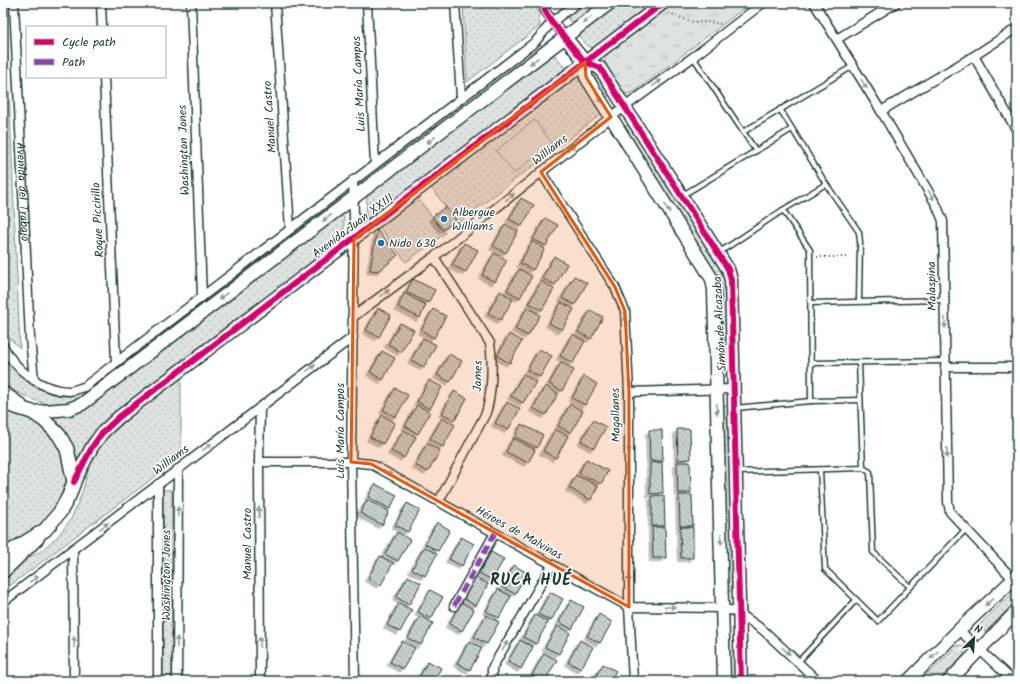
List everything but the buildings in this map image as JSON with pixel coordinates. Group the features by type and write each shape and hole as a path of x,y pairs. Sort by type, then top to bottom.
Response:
{"main road":[{"path":"3,393 44,420 59,435 67,449 74,482 69,496 60,512 45,530 3,556"},
{"path":"3,404 28,410"}],"street":[{"name":"Avenida del Trabajo","path":"14,3 30,338 34,380"},
{"path":"101,3 102,26"},
{"name":"Washington Jones","path":"191,3 202,296"},
{"name":"Manuel Castro","path":"275,3 290,229"},
{"name":"Luis María Campos","path":"367,3 375,164"},
{"path":"456,3 462,98"},
{"name":"Simón de Alcazaba","path":"544,3 545,11 552,22 585,62 600,68 626,106 728,269 731,280 741,681"},
{"path":"3,345 13,361 34,380 56,390 70,391 84,387 535,42 552,22 577,3"},
{"name":"Avenida Juan XXIII","path":"28,410 69,409 82,404 610,3"},
{"name":"Williams","path":"354,316 434,257 611,117 763,3"},
{"name":"Malaspina","path":"814,3 938,206 942,221 948,502 950,512 1015,577"},
{"path":"837,39 896,3"},
{"name":"Avenida Juan XXIII","path":"74,482 92,447 102,433 119,417 660,6"},
{"path":"881,111 974,56 1017,28"},
{"path":"974,56 1017,131"},
{"name":"Simón de Alcazaba","path":"585,62 586,78 712,279 714,290 724,681"},
{"name":"Roque Piccirillo","path":"104,78 116,362"},
{"name":"Magallanes","path":"540,172 615,287 625,311 629,392 630,606 633,681"},
{"name":"Luis María Campos","path":"353,180 354,316 351,462 355,681"},
{"name":"James","path":"434,257 490,343 491,353 489,402 486,413 439,501"},
{"name":"Williams","path":"3,602 353,337"},
{"path":"945,364 1017,367"},
{"path":"629,392 733,389"},
{"name":"Manuel Castro","path":"260,407 260,681"},
{"name":"Héroes de Malvinas","path":"259,462 351,462 371,464 552,565 630,606 723,608 739,613 763,630 818,681"},
{"name":"Washington Jones","path":"177,681 178,469"},
{"name":"Washington Jones","path":"158,484 158,681"},
{"path":"3,572 45,530"},
{"path":"454,606 495,533"},
{"path":"73,549 74,681"},
{"path":"492,681 492,668 552,565"},
{"path":"908,681 1015,577"},
{"path":"949,681 1017,611"},
{"path":"960,630 1013,681"}],"lane":[{"path":"693,57 756,151"},
{"path":"743,132 853,66"},
{"path":"780,109 826,184 859,232 859,301"},
{"path":"681,196 792,129"},
{"path":"718,254 783,210 826,184"},
{"path":"783,210 810,250 812,363 811,401"},
{"path":"811,303 944,300"},
{"path":"812,363 945,364"},
{"path":"860,363 863,468"},
{"path":"734,408 811,401 860,400"},
{"path":"735,472 863,468 870,472 873,552 910,587"},
{"path":"820,470 825,569 878,621 966,529"},
{"path":"798,662 856,600"}],"path":[{"path":"660,6 693,22 710,22 732,27"},
{"path":"810,257 860,257"}],"highlighted area":[{"path":"585,62 586,77 611,117 541,172 615,287 625,311 629,392 629,607 371,464 351,462 354,239"}],"shaded area":[{"path":"978,674 987,675 993,681 972,681"}],"green space":[{"path":"463,3 537,3 540,26 467,82"},
{"path":"584,3 601,3 575,23 569,21 569,14"},
{"path":"618,3 655,3 596,48 589,47 580,37 583,30"},
{"path":"671,3 751,3 634,92 627,94 613,78 607,68 605,57 607,52"},
{"path":"3,40 7,40 20,348 8,337 3,311"},
{"path":"539,44 542,45 542,48 369,179 366,179 366,175"},
{"path":"548,55 556,56 564,66 563,73 370,220 366,216 367,195"},
{"path":"595,71 611,94 606,98 590,74"},
{"path":"576,75 604,112 458,223 430,186"},
{"path":"534,120 552,143 514,173 496,151"},
{"path":"629,124 725,278 728,376 722,376 720,282 624,127"},
{"path":"339,196 341,197 341,200 76,402 57,405 47,404 30,398 3,385 3,351 19,374 36,388 57,395 76,395 90,387"},
{"path":"416,196 445,233 406,262 378,225"},
{"path":"339,215 344,217 344,231 342,240 112,415 88,439 79,457 75,456 69,439 51,418 77,412"},
{"path":"181,378 181,457 3,591 3,576 17,564 41,551 58,536 71,519 82,493 90,462 105,439 136,412"},
{"path":"723,406 729,406 733,591 728,591"},
{"path":"3,409 43,425 62,447 67,478 59,500 45,521 3,552"},
{"path":"163,490 172,490 172,676 163,676"},
{"path":"1017,589 1017,600 985,632 979,625"},
{"path":"956,646 964,646 964,655 937,681 920,681"},
{"path":"729,651 735,651 735,681 730,681"}],"marked path":[{"path":"454,606 495,533"}],"cycle path":[{"path":"544,3 545,11 552,22 585,62 600,68 728,269 731,280 741,681"},
{"path":"74,482 92,447 102,433 119,417 663,3"}],"place":[{"name":"Albergue Williams","path":"444,219"},
{"name":"Nido 630","path":"381,243"}],"district":[{"name":"RUCA HUÉ","path":"531,580"}]}
